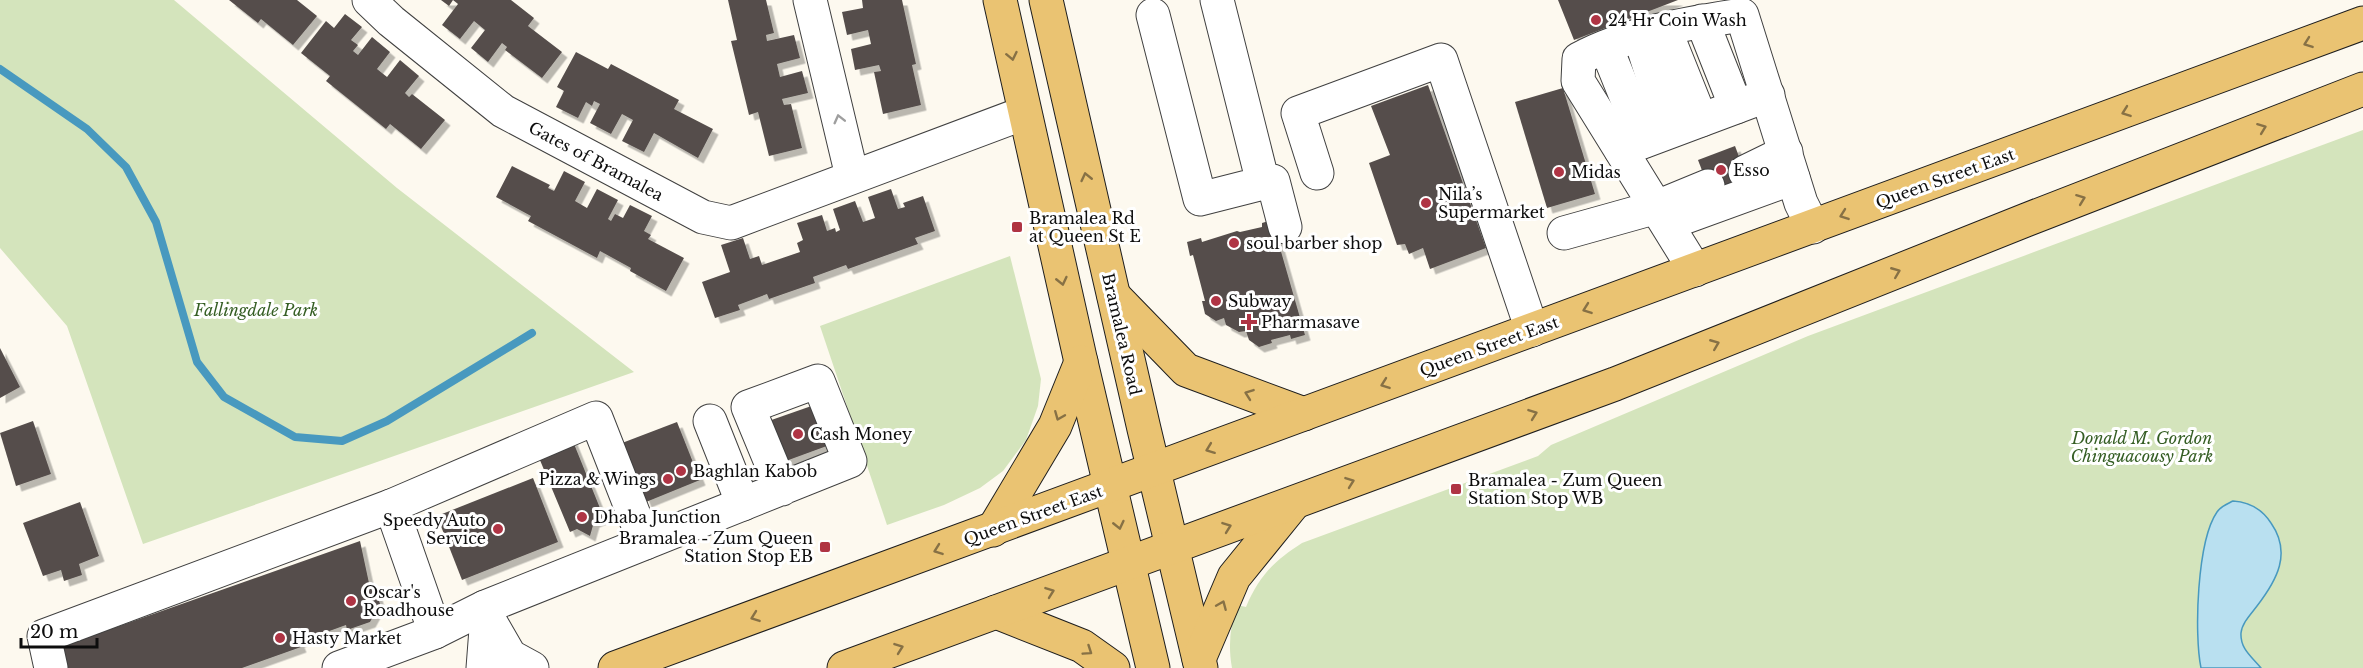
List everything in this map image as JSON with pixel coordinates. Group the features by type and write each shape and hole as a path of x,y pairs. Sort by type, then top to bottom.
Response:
{"main road":[{"path":"1000,0 1081,362 1153,668"},
{"name":"Bramalea Road","path":"1046,0 1200,663"},
{"name":"Queen Street East","path":"615,668 2363,23"},
{"path":"844,668 1615,384 2015,224 2363,89"},
{"path":"1113,295 1186,370 1304,414"},
{"path":"993,530 1055,426 1081,362"},
{"path":"1200,663 1234,577 1295,502"},
{"path":"996,612 1082,646 1113,668"}],"street":[{"name":"Gates of Bramalea","path":"369,0 391,21 503,111 703,217 731,223 1024,113"},
{"path":"810,0 852,176"},
{"path":"1217,0 1263,183"},
{"path":"1153,15 1200,199 1274,181 1285,227"},
{"path":"1645,141 1578,81 1580,59 1606,47 1653,33 1702,21 1742,15 1801,203 1813,226"},
{"path":"1702,21 1736,107"},
{"path":"1653,33 1701,120"},
{"path":"1653,33 1645,141 1662,215 1695,270"},
{"path":"1317,173 1298,113 1441,60 1532,330"},
{"path":"1645,141 1768,95"},
{"path":"1745,172 1790,165"},
{"path":"1564,233 1662,215 1790,165"},
{"path":"1662,215 1708,186"},
{"path":"51,668 44,636 391,506 596,418 645,543"},
{"path":"710,421 743,504"},
{"path":"339,668 486,612 645,543 782,489"},
{"path":"391,506 435,632"},
{"path":"483,668 486,612"},
{"path":"486,612 510,656 532,668"}],"green space":[{"name":"Fallingdale Park","path":"0,0 174,0 397,188 634,372 143,544 67,326 0,248"},
{"name":"Donald M. Gordon Chinguacousy Park","path":"2363,130 2363,668 1232,668 1230,636 1237,605 1246,607 1256,586 1268,570 1302,543 1538,456 1551,445 1808,336"},
{"path":"1010,256 1041,379 1038,406 1026,440 1003,471 980,488 944,505 887,525 820,326"}],"water":[{"path":"2233,501 2250,505 2264,514 2277,534 2280,545 2281,556 2276,576 2245,622 2241,633 2242,644 2261,668 2201,668 2198,611 2205,544 2217,512"}],"building":[{"path":"229,0 297,0 317,16 293,45 261,19 258,23"},
{"path":"441,0 453,0 449,6"},
{"path":"453,0 511,0 534,18 528,26 562,52 542,78 505,50 507,47 502,43 488,62 471,48 485,30 474,21 460,39 442,25 458,4"},
{"path":"728,0 766,0 774,33 766,35 767,41 794,35 800,58 777,64 780,77 802,71 808,93 782,99 784,105 791,104 802,148 769,156 758,112 749,115 731,41 737,40"},
{"path":"862,0 902,0 916,64 912,65 921,105 883,114 874,72 881,71 879,65 855,70 851,49 871,44 868,30 847,35 842,12 863,8"},
{"name":"24 Hr Coin Wash","path":"1558,0 1678,0 1574,40"},
{"path":"345,14 362,27 351,40 358,45 353,51 358,55 372,37 390,52 377,69 387,77 400,60 419,76 405,93 409,97 412,94 445,120 421,149 390,124 386,129 326,81 330,76 301,53 326,21 334,28"},
{"path":"576,52 608,69 611,64 679,100 674,109 713,129 698,158 654,133 644,152 622,141 633,120 622,114 611,134 590,123 600,104 594,101 592,106 586,102 578,118 556,107 564,91 557,87"},
{"name":"Nila’s Supermarket","path":"1428,85 1486,248 1430,269 1423,248 1409,254 1405,244 1397,245 1369,163 1390,155 1371,106"},
{"path":"1563,88 1595,194 1547,208 1515,102"},
{"path":"1735,146 1748,181 1711,194 1698,160"},
{"path":"512,166 550,185 548,188 554,191 564,171 585,182 575,201 587,208 597,189 618,200 608,219 611,221 615,214 623,218 630,205 652,216 644,231 651,235 648,239 684,258 666,291 600,251 597,258 528,221 531,216 496,197"},
{"path":"891,189 898,209 905,207 903,203 923,196 935,231 915,238 918,244 848,269 846,265 813,277 815,283 769,299 767,294 738,305 740,310 715,318 702,282 730,272 721,245 743,238 750,259 759,256 762,265 800,252 797,243 803,240 797,223 822,215 827,231 835,228 836,232 840,230 833,209 855,201 863,222 875,218 868,197"},
{"path":"1275,219 1276,234 1305,335 1291,339 1290,335 1271,340 1272,343 1259,347 1249,340 1246,331 1239,332 1226,325 1224,318 1216,321 1205,314 1202,301 1205,301 1193,255 1190,256 1187,242 1201,238 1202,242 1237,231 1262,227 1262,223"},
{"path":"0,348 20,387 0,398"},
{"name":"Cash Money","path":"820,403 835,443 775,465 760,424"},
{"path":"33,421 51,474 16,486 0,433"},
{"path":"677,422 700,480 646,502 622,443"},
{"path":"572,439 604,518 594,522 590,536 577,529 570,532 537,453"},
{"name":"Speedy Auto Service","path":"533,478 558,542 462,580 437,516"},
{"path":"80,502 99,556 79,564 82,575 64,581 61,570 43,576 23,523"},
{"path":"360,541 369,583 373,582 380,604 370,622 347,630 346,625 299,642 301,647 242,668 64,668 57,648"}],"waterway":[{"path":"0,69 87,129 126,167 156,222 197,362 224,397 295,437 342,441 387,421 532,333"}],"place":[{"name":"24 Hr Coin Wash","path":"1596,20"},
{"name":"Esso","path":"1721,170"},
{"name":"Midas","path":"1559,172"},
{"name":"Nila’s Supermarket","path":"1426,203"},
{"name":"Bramalea Rd at Queen St E","path":"1017,227"},
{"name":"soul barber shop","path":"1234,243"},
{"name":"Subway","path":"1216,301"},
{"name":"Pharmasave","path":"1249,322"},
{"name":"Cash Money","path":"798,434"},
{"name":"Baghlan Kabob","path":"681,471"},
{"name":"Pizza & Wings","path":"668,479"},
{"name":"Bramalea - Zum Queen Station Stop WB","path":"1456,489"},
{"name":"Dhaba Junction","path":"582,517"},
{"name":"Speedy Auto Service","path":"498,529"},
{"name":"Bramalea - Zum Queen Station Stop EB","path":"825,547"},
{"name":"Oscar's Roadhouse","path":"351,601"},
{"name":"Hasty Market","path":"280,638"}]}
